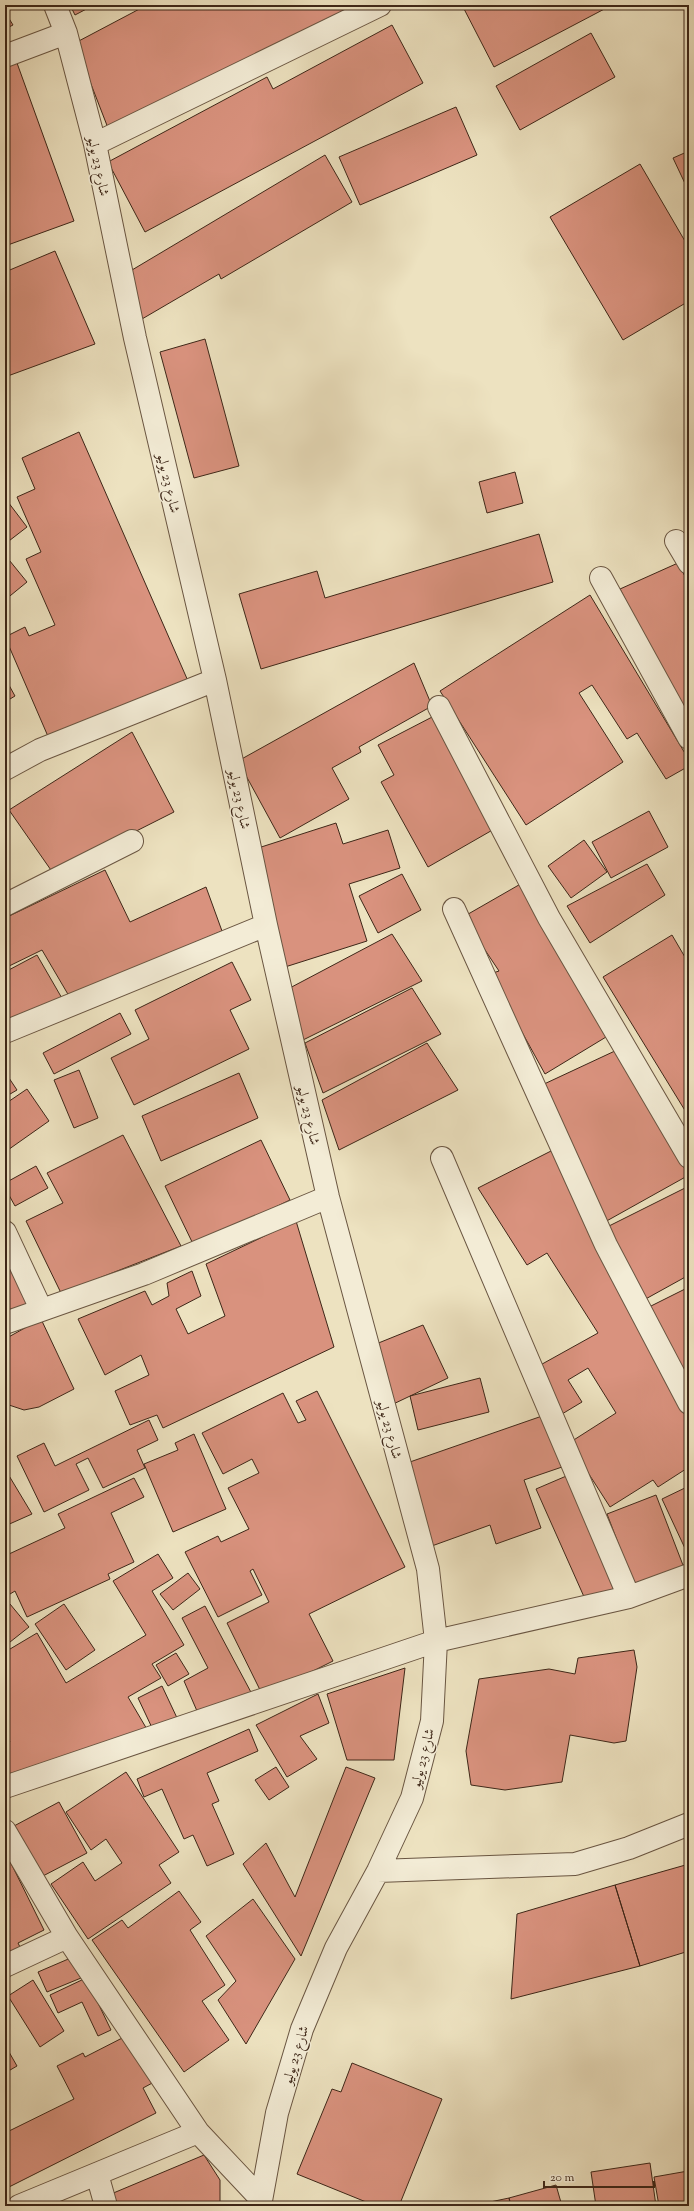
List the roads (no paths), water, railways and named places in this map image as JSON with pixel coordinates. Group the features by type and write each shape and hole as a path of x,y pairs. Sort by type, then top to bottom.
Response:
{"street":[{"name":"شارع 23 يوليو","path":"55,5 66,33 95,144 135,338 215,680 266,925 328,1197 428,1569 436,1641 430,1729 412,1798 378,1871 336,1948 302,2029 277,2113 261,2203"},
{"path":"95,144 380,5"},
{"path":"5,56 66,33"},
{"path":"676,541 689,563"},
{"path":"601,578 689,738"},
{"path":"5,769 47,747 215,680"},
{"path":"438,707 550,918 689,1157"},
{"path":"5,905 132,841"},
{"path":"454,909 606,1244 689,1403"},
{"path":"5,1032 266,925"},
{"path":"442,1158 629,1597"},
{"path":"5,1323 41,1309 144,1274 328,1197"},
{"path":"5,1232 41,1309"},
{"path":"5,1787 436,1641 629,1597 689,1575"},
{"path":"378,1871 575,1864 629,1848 689,1824"},
{"path":"5,1831 67,1937 198,2132 261,2203"},
{"path":"5,1966 67,1937"},
{"path":"19,2206 198,2132"},
{"path":"97,2174 106,2206"}]}
